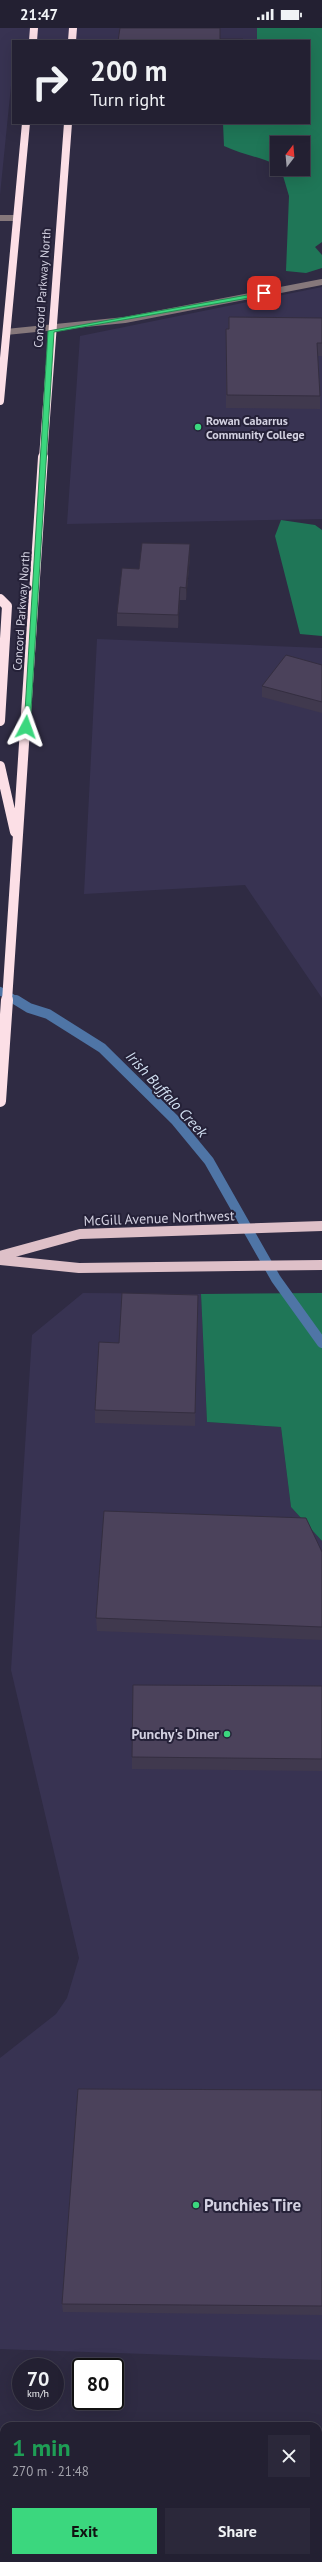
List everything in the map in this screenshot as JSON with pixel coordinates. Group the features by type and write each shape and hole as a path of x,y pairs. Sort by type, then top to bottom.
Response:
{"highway":[{"path":"33,40 34,28"},
{"path":"72,40 73,28"},
{"path":"0,401 26,124"},
{"name":"Concord Parkway North","path":"0,1101 51,331 68,124"},
{"path":"0,599 8,606 0,721"},
{"path":"0,766 18,843"}],"main road":[{"name":"McGill Avenue Northwest","path":"0,1256 80,1234 322,1226"},
{"path":"0,1260 79,1268 322,1265"}],"street":[{"path":"0,218 18,218"},
{"path":"6,332 51,331 152,315 322,282"}],"shaded area":[{"path":"0,28 257,28 257,40 12,40 12,76 0,195"},
{"name":"Rowan Cabarrus Community College","path":"322,287 322,519 67,524 80,336"},
{"path":"97,639 322,648 322,998 245,885 84,894"},
{"path":"83,1293 201,1294 207,1422 281,1427 291,1507 322,1541 322,2360 0,2349 0,2058 56,2014 67,1998 79,1958 11,1670 32,1335"}],"green space":[{"path":"257,28 322,28 322,242 315,247 322,255 322,268 306,273 286,271 289,196 283,176 310,176 310,136 270,136 270,162 224,146 223,124 310,124 310,40 257,40"},
{"path":"281,520 315,525 322,530 322,636 300,634 275,536"},
{"path":"322,1293 322,1541 291,1507 281,1427 207,1422 201,1294"}],"building":[{"path":"120,28 220,28 220,39 243,39 243,40 118,40"},
{"path":"229,317 322,318 322,343 317,343 320,396 227,395 226,329 229,329"},
{"path":"142,543 190,544 186,588 180,587 178,615 117,613 122,568 139,569"},
{"path":"286,655 322,665 322,702 262,686"},
{"path":"122,1293 198,1295 195,1413 95,1410 99,1342 119,1343"},
{"path":"104,1511 306,1518 322,1552 322,1627 96,1618"},
{"name":"Punchy's Diner","path":"133,1685 322,1686 322,1759 132,1757"},
{"name":"Punchies Tire","path":"78,2089 322,2090 322,2306 62,2304"}],"waterway":[{"name":"Irish Buffalo Creek","path":"0,991 17,1001"},
{"name":"Irish Buffalo Creek","path":"16,1000 29,1008 48,1014 102,1048 176,1121 209,1161 276,1279 322,1343"}],"place":[{"name":"Rowan Cabarrus Community College","path":"198,427"},
{"name":"Punchy's Diner","path":"227,1734"},
{"name":"Punchies Tire","path":"196,2205"}],"route":[{"path":"26,727 51,331 152,315 264,293"}]}
